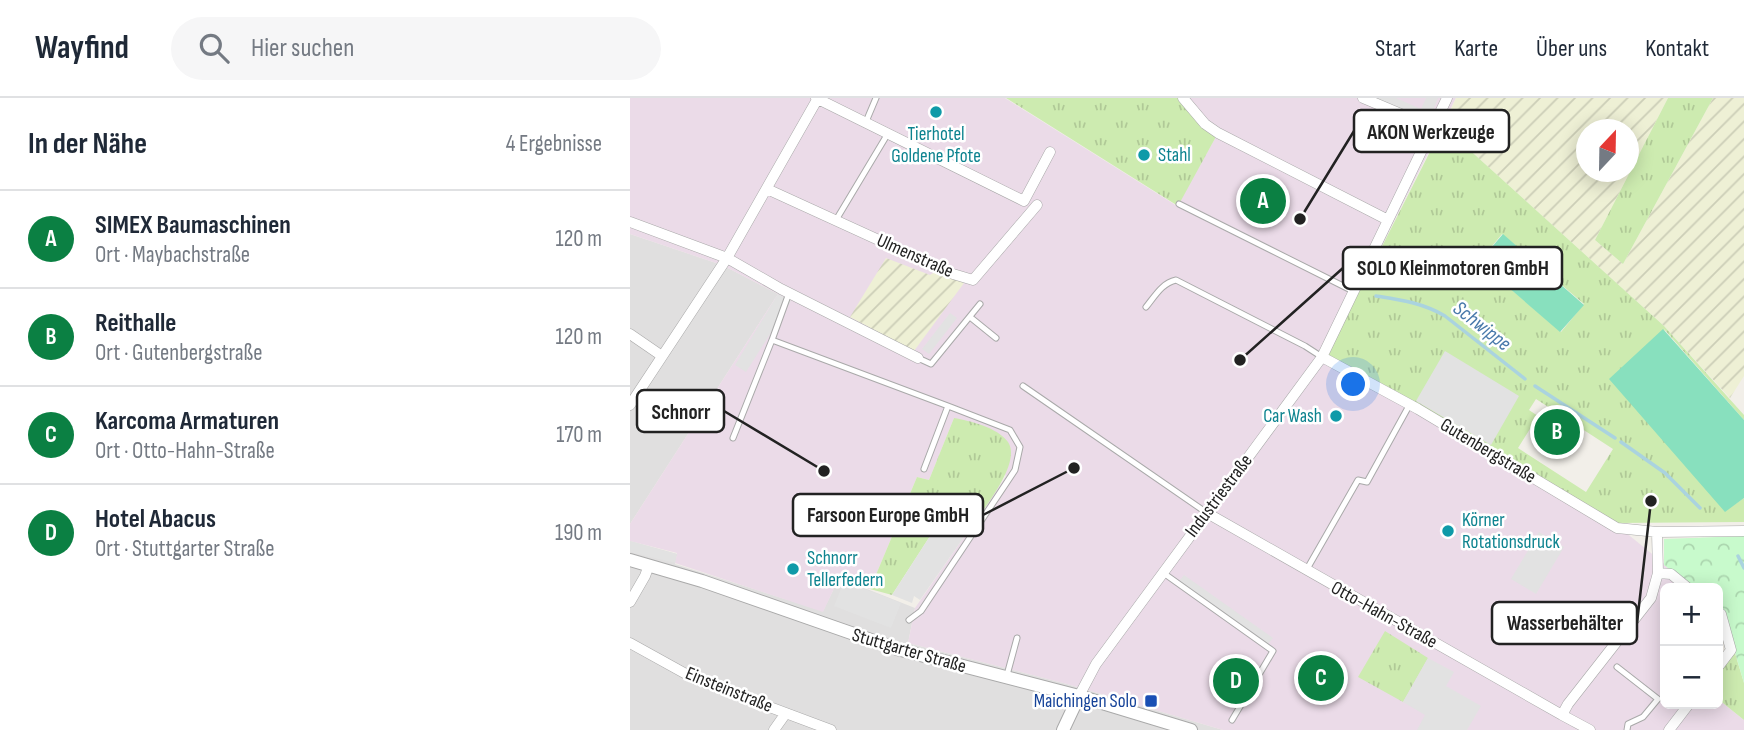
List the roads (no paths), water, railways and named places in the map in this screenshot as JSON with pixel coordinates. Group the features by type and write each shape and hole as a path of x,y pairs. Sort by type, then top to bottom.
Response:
{"street":[{"path":"630,405 727,258 817,98 1024,201 1050,152"},
{"path":"1183,98 1205,124 1218,133 1388,220"},
{"path":"1363,98 1432,127"},
{"name":"Industriestraße","path":"1079,696 1096,664 1322,357 1447,98"},
{"name":"Ulmenstraße","path":"768,189 953,274 973,280 1037,205"},
{"path":"630,222 727,258 789,293 918,358"},
{"path":"630,334 662,356"},
{"name":"Gutenbergstraße","path":"1322,357 1410,404 1617,528 1657,532 1744,531"},
{"name":"Otto-Hahn-Straße","path":"1207,513 1584,729"},
{"path":"1562,715 1651,598 1658,573 1657,532"},
{"name":"Stuttgarter Straße","path":"630,560 702,581 897,649 1079,696 1191,730"},
{"path":"630,602 649,565"},
{"path":"1658,573 1671,575 1681,583"},
{"path":"1723,621 1731,650 1723,660"},
{"name":"Einsteinstraße","path":"630,643 695,679 831,730"},
{"path":"1063,730 1079,696"},
{"path":"1668,730 1685,709"},
{"path":"774,730 786,713"}],"lane":[{"path":"865,124 876,98"},
{"path":"836,220 887,135"},
{"path":"1179,204 1353,291"},
{"path":"1146,307 1162,287 1176,280 1322,357"},
{"path":"733,438 789,293"},
{"path":"918,358 931,364 980,304"},
{"path":"970,317 996,338"},
{"path":"772,340 1010,430 1020,447 1015,470 921,611 909,620"},
{"path":"1023,386 1207,513"},
{"path":"1306,570 1358,480 1367,482 1410,404"},
{"path":"924,469 948,406"},
{"path":"1162,572 1273,651 1232,720"},
{"path":"1007,678 1017,638"},
{"path":"1617,667 1658,699 1643,717 1628,724 1627,730"}],"waterway":[{"name":"Schwippe","path":"1376,296 1420,305 1445,316 1525,379"},
{"name":"Schwippe","path":"1535,386 1615,438"},
{"name":"Schwippe","path":"1621,442 1665,473 1700,508"},
{"name":"Schwippe","path":"1738,556 1744,568"}],"place":[{"name":"Tierhotel Goldene Pfote","path":"936,112"},
{"name":"Stahl","path":"1144,155"},
{"name":"SIMEX Baumaschinen","path":"1263,201"},
{"name":"AKON Werkzeuge","path":"1300,219"},
{"name":"SOLO Kleinmotoren GmbH","path":"1240,360"},
{"name":"Car Wash","path":"1336,416"},
{"name":"Reithalle","path":"1557,432"},
{"name":"Farsoon Europe GmbH","path":"1074,468"},
{"name":"Schnorr","path":"824,471"},
{"name":"Wasserbehälter","path":"1651,501"},
{"name":"Körner Rotationsdruck","path":"1448,531"},
{"name":"Schnorr Tellerfedern","path":"793,569"},
{"name":"Karcoma Armaturen","path":"1321,678"},
{"name":"Hotel Abacus","path":"1236,681"},
{"name":"Maichingen Solo","path":"1151,701"}]}
